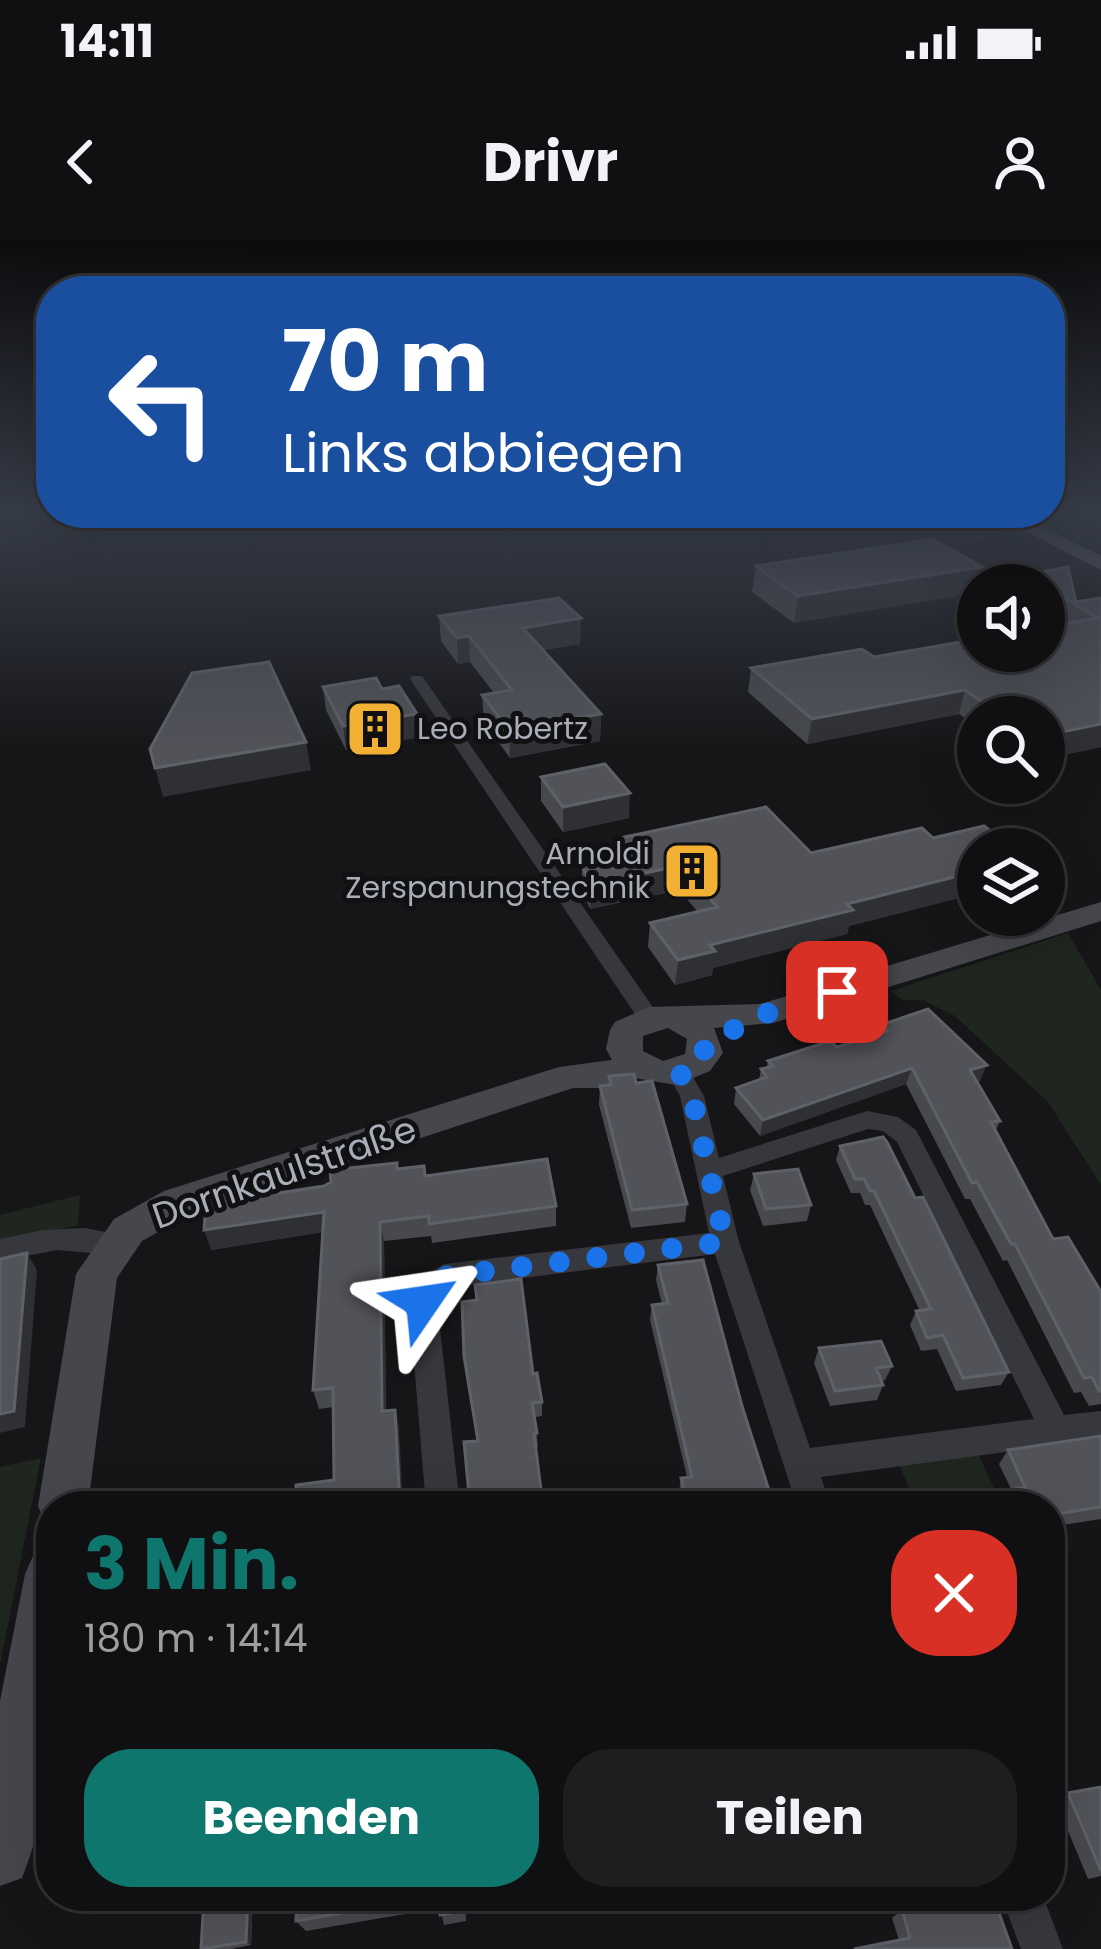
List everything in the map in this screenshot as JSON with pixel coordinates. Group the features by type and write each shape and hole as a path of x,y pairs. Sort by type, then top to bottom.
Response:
{"street":[{"path":"416,679 647,1036 649,1071 680,1073 701,1061 706,1044 697,1029 647,1036"},
{"name":"Dornkaulstraße","path":"0,1250 57,1236 115,1244 146,1216 178,1202 572,1076 598,1076 647,1036 761,1015 1101,911"},
{"name":"Dornkaulstraße","path":"706,1044 761,1015"},
{"path":"680,1073 692,1096 725,1242 809,1491"},
{"path":"709,1171 867,1120 890,1123 907,1136 1056,1431"},
{"path":"442,1491 423,1302 428,1287 445,1276 725,1242"},
{"path":"66,1491 97,1274 115,1244"},
{"path":"800,1465 1101,1425"},
{"path":"0,1856 36,1657"},
{"path":"1028,1911 1042,1949"}],"shaded area":[{"path":"1065,934 1101,990 1101,1185 1048,1102 955,1016 923,1000 903,1000 891,991"},
{"path":"80,1195 78,1225 0,1243 0,1215"},
{"path":"977,1451 995,1491 910,1491 898,1461"},
{"path":"41,1458 0,1665 0,1467"}],"building":[{"path":"1065,593 1074,593 1076,602 1101,598 1101,724 1065,731 1065,696 974,696 965,690 812,719 751,668 862,649 874,657 957,643 957,672 1065,672 1065,624 1098,618 1065,599"},
{"path":"559,598 581,618 523,628 601,714 509,730 482,695 512,690 469,636 457,638 439,616"},
{"path":"269,662 306,742 155,768 150,749 192,673"},
{"path":"376,678 382,689 399,686 417,714 343,726 323,687"},
{"path":"605,764 630,793 563,807 541,777"},
{"path":"766,807 811,853 922,828 933,838 957,832 957,876 847,904 853,910 710,945 715,951 678,960 650,923 717,907 682,865 591,885 582,866 633,855 620,838"},
{"path":"928,1009 987,1065 970,1070 1000,1121 991,1122 1053,1239 1068,1237 1101,1292 1101,1391 1092,1377 1084,1378 1015,1244 977,1182 972,1183 912,1068 763,1120 736,1088 767,1077 761,1069 773,1066 768,1061 830,1041 837,1047 887,1031 881,1025"},
{"path":"634,1074 636,1083 652,1081 687,1204 632,1210 600,1086 611,1085 609,1076"},
{"path":"883,1137 915,1198 923,1197 1009,1372 963,1378 943,1335 927,1338 916,1311 931,1309 874,1191 864,1179 855,1179 840,1146"},
{"path":"547,1159 556,1206 429,1224 429,1216 380,1222 382,1411 395,1410 399,1491 296,1491 296,1485 334,1480 333,1388 313,1390 324,1212 204,1230 206,1204 324,1186 331,1182 330,1170 397,1163 397,1169 424,1166 425,1176"},
{"path":"798,1169 811,1205 766,1209 754,1174"},
{"path":"27,1253 14,1411 0,1414 0,1259"},
{"path":"703,1260 769,1491 684,1491 681,1478 692,1477 652,1305 668,1303 658,1265"},
{"path":"521,1279 533,1374 537,1373 542,1402 532,1403 541,1491 469,1491 464,1442 478,1441 464,1356 462,1302 477,1300 475,1285"},
{"path":"881,1341 892,1366 876,1368 883,1385 835,1391 819,1348"},
{"path":"1101,1436 1101,1507 1065,1513 1065,1491 1010,1491 1025,1487 1008,1450"},
{"path":"1101,1787 1101,1871 1068,1793"},
{"path":"203,1911 247,1911 246,1942 201,1949"},
{"path":"296,1911 353,1911 296,1921"},
{"path":"902,1911 998,1911 1012,1949 854,1949 910,1938"}],"place":[{"name":"Leo Robertz","path":"375,729"},
{"name":"Arnoldi Zerspanungstechnik","path":"692,871"}],"route":[{"path":"423,1302 428,1287 445,1276 725,1242 692,1096 680,1073 701,1061 706,1044 761,1015 837,992"}]}
